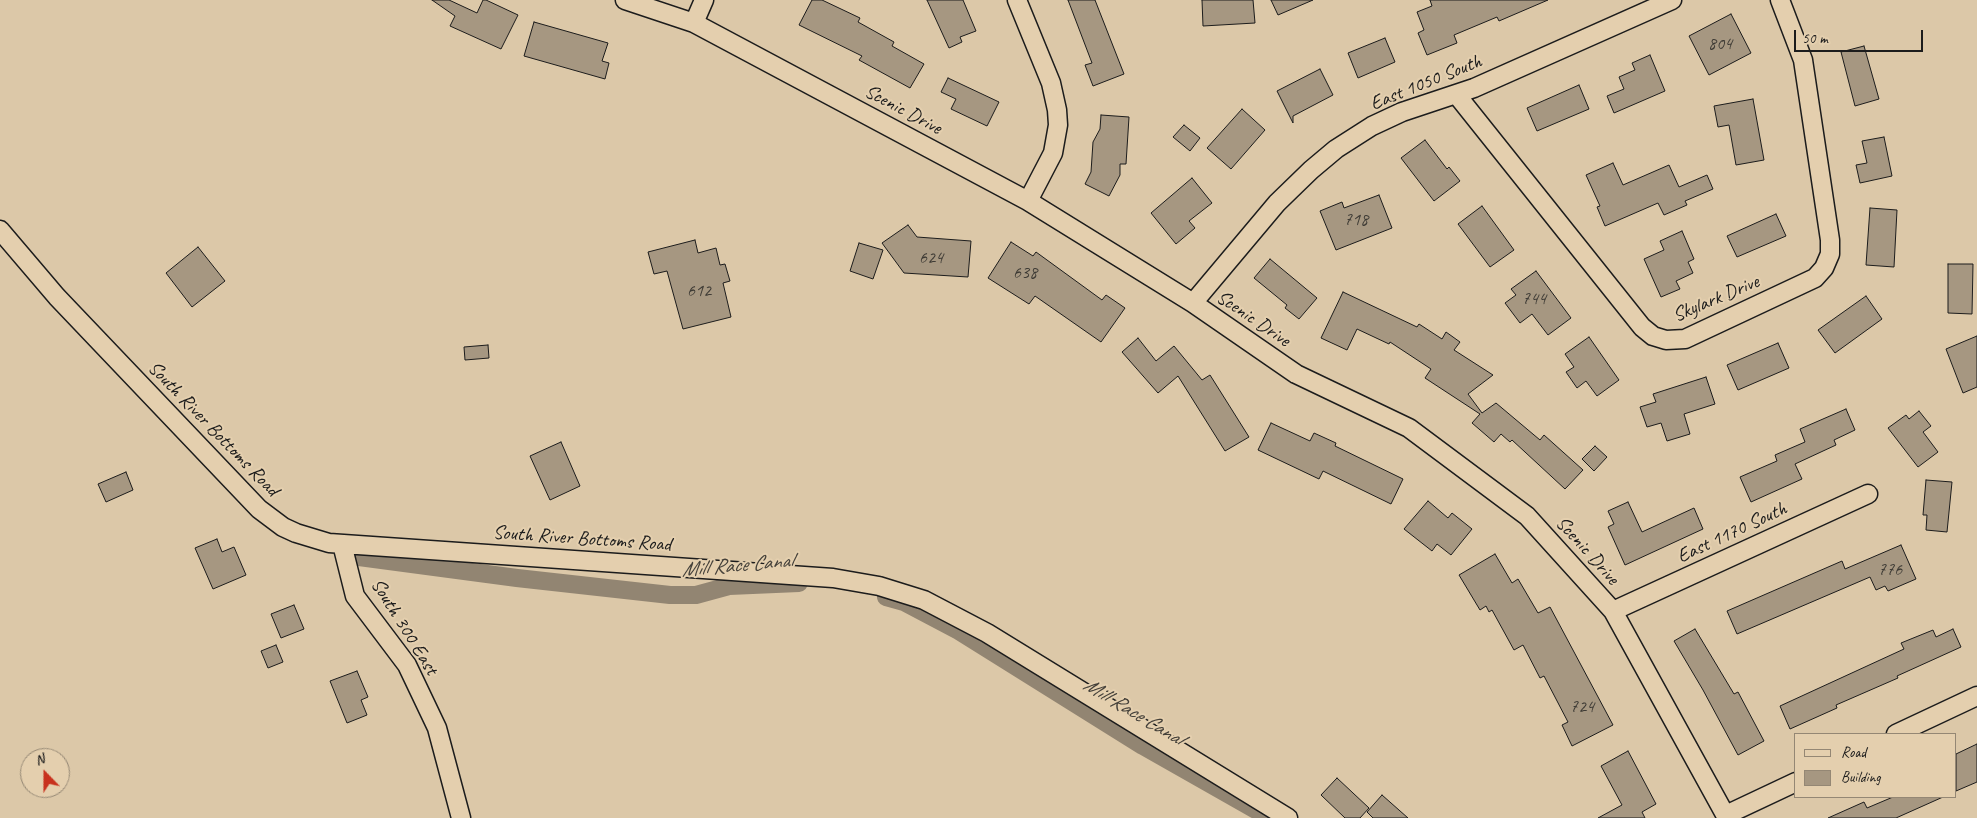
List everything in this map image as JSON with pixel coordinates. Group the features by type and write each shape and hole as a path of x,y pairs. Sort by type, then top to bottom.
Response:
{"street":[{"name":"Scenic Drive","path":"625,0 694,23 1028,201 1193,303 1296,374 1409,428 1527,516 1613,611 1726,817"},
{"path":"694,23 704,0"},
{"path":"1016,0 1051,83 1058,125 1053,153 1028,201"},
{"name":"East 1050 South","path":"1193,303 1277,203 1330,154 1380,122 1402,112 1456,94 1672,0"},
{"name":"Skylark Drive","path":"1456,94 1642,327 1653,336 1666,340 1685,339 1815,278 1824,268 1830,254 1830,240 1803,60 1780,0"},
{"name":"South River Bottoms Road","path":"0,230 57,296 259,509 283,527 296,533 329,543 833,578 879,586 924,600 987,633 1288,818"},
{"name":"East 1170 South","path":"1613,611 1868,494"},
{"name":"South 300 East","path":"342,544 355,596 407,665 437,728 461,818"},
{"path":"1898,733 1977,696"},
{"path":"1726,817 1794,783"}],"building":[{"path":"432,0 449,0 477,13 483,0 486,0 518,15 501,49 450,26 455,16"},
{"path":"812,0 822,0 860,18 858,22 894,42 892,46 924,64 910,88 859,60 862,56 799,25"},
{"path":"927,0 963,0 976,31 960,37 962,42 949,48"},
{"path":"1068,0 1095,0 1124,74 1093,86 1085,65 1092,63"},
{"path":"1202,0 1253,0 1255,23 1203,26"},
{"path":"1271,0 1313,0 1278,15"},
{"path":"1430,0 1548,0 1499,21 1497,17 1454,35 1457,43 1427,55 1418,33 1424,30 1417,12 1432,6"},
{"path":"1731,14 1751,53 1709,75 1689,36"},
{"path":"534,22 608,43 602,61 609,63 605,79 524,56"},
{"path":"1385,38 1395,62 1358,78 1348,53"},
{"path":"1864,46 1879,99 1855,106 1841,52"},
{"path":"1650,55 1665,91 1614,113 1607,96 1624,89 1619,77 1635,70 1632,63"},
{"path":"1320,69 1333,95 1293,116 1293,123 1277,91"},
{"path":"948,78 999,102 987,126 951,109 956,99 941,92"},
{"path":"1579,85 1589,109 1537,131 1527,108"},
{"path":"1753,99 1764,160 1736,165 1729,125 1718,127 1714,106"},
{"path":"1242,109 1265,130 1231,169 1207,148"},
{"path":"1101,115 1129,117 1126,164 1120,164 1120,175 1109,196 1085,184 1091,172 1093,142 1100,129"},
{"path":"1184,125 1200,138 1190,151 1173,137"},
{"path":"1884,137 1892,176 1860,183 1856,165 1867,163 1862,141"},
{"path":"1425,140 1447,169 1449,167 1460,181 1434,201 1401,158"},
{"path":"1613,163 1623,185 1669,165 1679,187 1707,175 1713,189 1685,201 1687,205 1664,215 1658,203 1605,226 1597,207 1600,206 1586,175"},
{"path":"1192,178 1212,203 1189,221 1195,228 1176,244 1151,213"},
{"path":"1379,195 1392,228 1336,250 1320,211 1342,202 1344,208"},
{"path":"1482,206 1514,250 1490,267 1458,224"},
{"path":"1870,208 1897,210 1894,267 1866,265"},
{"path":"1776,214 1786,236 1737,257 1727,236"},
{"path":"908,225 917,237 971,241 968,277 904,273 882,243"},
{"path":"1682,231 1694,259 1688,262 1693,273 1676,281 1680,289 1661,297 1644,259 1664,250 1660,241"},
{"path":"695,240 698,253 716,248 720,265 725,264 730,281 723,283 731,317 683,329 667,271 654,274 648,252"},
{"path":"1011,242 1033,256 1036,252 1102,300 1106,295 1125,308 1101,342 1035,296 1029,304 988,278"},
{"path":"859,243 883,250 873,279 850,271"},
{"path":"198,247 225,281 192,307 166,273"},
{"path":"1270,259 1317,298 1299,319 1285,308 1287,305 1254,278"},
{"path":"1948,264 1973,264 1972,314 1948,313"},
{"path":"1536,271 1571,318 1548,335 1532,314 1520,323 1505,303 1516,295 1511,289"},
{"path":"1343,292 1417,327 1419,324 1442,339 1446,332 1460,342 1454,350 1493,375 1468,394 1482,413 1496,403 1540,440 1544,435 1583,470 1565,489 1512,440 1510,442 1501,434 1494,442 1472,423 1480,414 1425,378 1431,369 1390,342 1389,344 1357,329 1347,350 1321,338"},
{"path":"1866,296 1882,319 1835,353 1818,330"},
{"path":"1977,336 1977,387 1963,393 1946,349"},
{"path":"1589,337 1619,380 1597,396 1586,381 1577,388 1566,372 1574,367 1565,354"},
{"path":"1138,338 1156,361 1174,346 1202,380 1210,375 1249,437 1225,451 1178,376 1158,393 1122,352"},
{"path":"1778,343 1789,368 1738,390 1727,365"},
{"path":"488,345 489,358 465,360 464,347"},
{"path":"1706,377 1715,404 1684,414 1690,434 1667,441 1661,423 1647,427 1640,407 1656,402 1653,394"},
{"path":"1846,409 1855,430 1834,440 1836,445 1795,464 1802,479 1751,502 1740,477 1777,461 1775,455 1805,442 1800,429"},
{"path":"1919,411 1931,426 1923,432 1938,452 1918,467 1888,428 1906,415 1909,419"},
{"path":"1271,423 1310,441 1314,433 1336,443 1335,446 1403,479 1391,504 1323,471 1319,479 1258,450"},
{"path":"561,442 580,486 550,500 530,456"},
{"path":"1595,446 1607,457 1594,471 1582,459"},
{"path":"126,472 133,490 106,502 98,484"},
{"path":"1926,480 1952,482 1947,532 1926,530 1927,515 1923,515"},
{"path":"1428,501 1448,518 1452,513 1472,529 1451,555 1437,544 1432,551 1404,529"},
{"path":"1628,502 1642,532 1694,508 1703,529 1625,565 1608,527 1614,524 1608,511"},
{"path":"217,539 222,552 234,547 246,575 213,589 195,548"},
{"path":"1901,545 1916,579 1888,591 1885,586 1876,590 1870,577 1737,634 1727,611 1842,561 1845,569"},
{"path":"1495,554 1512,583 1518,579 1538,613 1550,607 1613,725 1572,746 1562,725 1568,722 1544,676 1540,678 1523,645 1514,650 1492,610 1489,612 1486,606 1480,610 1459,575"},
{"path":"294,605 304,629 281,638 271,614"},
{"path":"1695,629 1734,694 1738,692 1764,741 1738,755 1674,641"},
{"path":"1953,629 1961,647 1897,676 1898,678 1836,705 1837,708 1790,729 1780,706 1904,649 1901,643 1933,630 1936,637"},
{"path":"276,645 283,662 268,668 261,651"},
{"path":"357,671 368,697 361,700 367,715 347,723 330,681"},
{"path":"1977,744 1977,782 1957,791 1957,754"},
{"path":"1628,751 1656,804 1642,812 1645,818 1598,818 1622,805 1601,766"},
{"path":"1337,778 1369,808 1360,818 1345,818 1321,795"},
{"path":"1382,795 1408,818 1373,818 1367,812"},
{"path":"1891,798 1941,798 1896,818 1828,818 1864,802 1867,808"}],"waterway":[{"name":"Mill Race Canal","path":"359,557 517,578 670,595 696,595 729,586 799,583"},
{"name":"Mill Race Canal","path":"886,597 904,602 959,631 1143,746 1270,818"}]}
